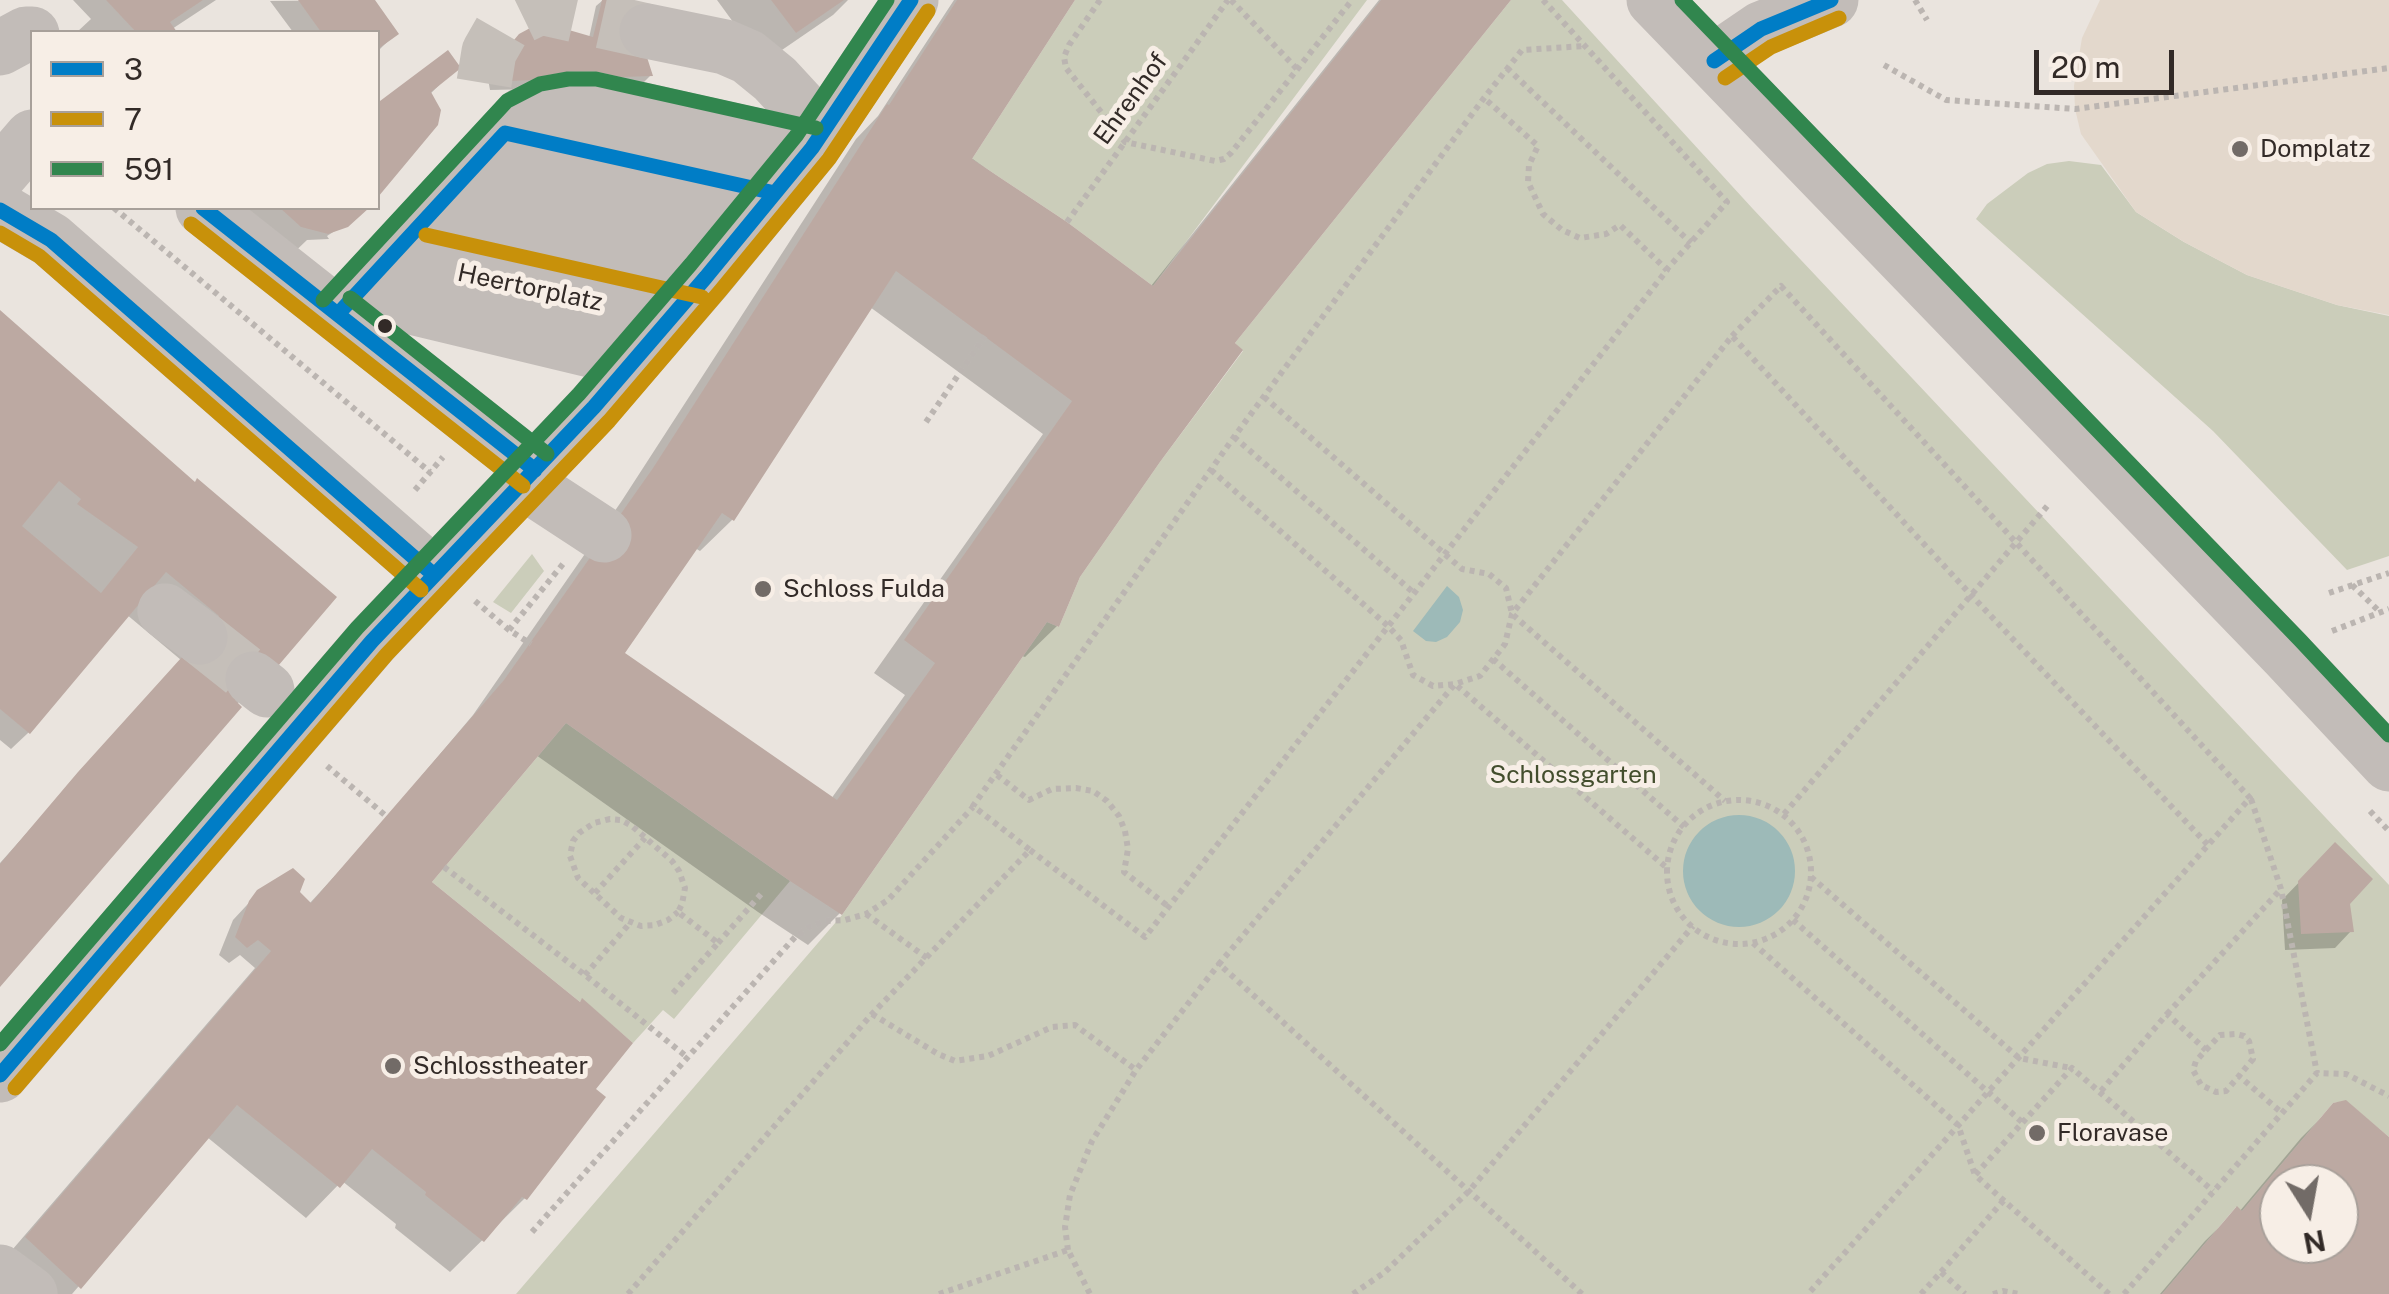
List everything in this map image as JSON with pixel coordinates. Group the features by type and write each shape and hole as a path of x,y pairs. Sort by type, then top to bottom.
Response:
{"street":[{"path":"0,1075 372,641 594,408 706,277 817,139 911,0"},
{"path":"1654,0 2389,764"},
{"path":"1714,61 1775,15 1832,0"},
{"path":"647,31 725,47 748,57 775,79 817,139"},
{"path":"0,48 30,34"},
{"path":"362,289 522,115 547,103 594,99 817,139"},
{"path":"505,133 759,213"},
{"path":"0,174 30,139"},
{"path":"468,174 759,213"},
{"path":"0,210 51,240 434,576"},
{"name":"Heertorplatz","path":"208,210 362,289 632,360"},
{"name":"Heertorplatz","path":"430,214 706,277"},
{"name":"Heertorplatz","path":"362,289 669,318"},
{"name":"Heertorplatz","path":"362,289 529,476 604,534"},
{"path":"0,1272 30,1294"}],"path":[{"path":"1100,0 1070,46 1064,58 1066,68 1125,142 1215,160 1231,154 1352,0"},
{"path":"1230,0 1297,69"},
{"name":"Ehrenhof","path":"1067,222 1230,0"},
{"path":"973,806 1145,937 1667,270 1727,202 1543,0"},
{"path":"1916,0 1927,20"},
{"path":"532,1232 795,937 809,926 866,914 888,900 973,806 1234,437 1507,68 1522,50 1585,46"},
{"path":"1884,65 1946,100 2075,109 2389,68"},
{"path":"1507,68 1691,243"},
{"path":"1484,98 1538,146 1529,165 1528,182 1543,214 1562,230 1580,238 1606,234 1620,225 1667,270"},
{"path":"116,210 430,472"},
{"path":"1211,470 1388,626 1401,640 1413,675 1433,686 1480,676 1504,644 1512,614 1732,336 1781,286 2250,798 2280,890 2317,1073"},
{"path":"926,422 985,336"},
{"path":"1732,336 2208,845"},
{"path":"1264,397 1462,569 1489,574 1506,588 1512,614 1725,801"},
{"path":"1234,437 1414,593"},
{"path":"414,490 450,449"},
{"path":"1784,814 2049,504"},
{"path":"509,630 563,564 550,555"},
{"path":"2329,593 2389,573"},
{"path":"2352,585 2380,612"},
{"path":"481,606 531,644"},
{"path":"1493,659 1684,827"},
{"path":"1455,684 1668,868"},
{"path":"1090,1294 1068,1250 1064,1227 1070,1195 1092,1141 1136,1070 1219,964 1455,684"},
{"path":"322,762 386,816"},
{"path":"997,775 1029,800 1052,790 1076,788 1093,791 1107,801 1125,831 1128,849 1124,872 1169,907"},
{"path":"1808,1294 2250,798"},
{"path":"1725,801 1758,802 1784,814 1803,838 1810,860 1806,896 1794,920 1768,938 1752,942 1719,941 1693,926 1672,898 1668,880 1675,840 1684,827 1704,809 1725,801"},
{"path":"621,820 632,826 672,861 683,878 678,912 655,925 630,923 595,893 578,878 570,848 578,834 594,822 621,820"},
{"path":"595,893 645,838"},
{"path":"628,1294 872,1014 1030,850"},
{"path":"444,866 687,1057"},
{"path":"1811,877 2019,1058 2072,1068 2213,1191"},
{"path":"2101,1092 2280,890"},
{"path":"673,993 762,893"},
{"path":"678,912 718,944"},
{"path":"866,914 926,958"},
{"path":"1794,920 2022,1122"},
{"path":"586,975 630,923"},
{"path":"1353,1294 1385,1272 1469,1190 1693,926"},
{"path":"1752,942 1958,1125 1975,1175 2108,1294"},
{"path":"1219,964 1582,1294"},
{"path":"872,1014 954,1060 988,1056 1052,1027 1075,1024 1136,1070"},
{"path":"2167,1014 2206,1050"},
{"path":"2236,1034 2244,1036 2253,1051 2253,1060 2239,1076 2226,1091 2216,1092 2201,1084 2193,1070 2196,1061 2220,1035 2236,1034"},
{"path":"1975,1175 2072,1068"},
{"path":"2317,1073 2346,1074 2389,1096"},
{"path":"2124,1294 2317,1073"},
{"path":"2239,1076 2282,1113"},
{"path":"1921,1294 2004,1200"},
{"path":"940,1294 1068,1250"},
{"path":"1941,1272 1965,1294"},
{"path":"1993,1294 2019,1294"}],"green space":[{"path":"1075,0 1367,0 1153,286 972,159"},
{"name":"Schlossgarten","path":"1511,0 1562,0 1753,209 2389,885 2389,1137 2346,1101 2333,1103 2282,1164 2259,1164 2259,1191 2242,1211 2236,1207 2162,1294 516,1294 842,915 1047,622 1059,627 1080,577 1243,351 1235,343"},
{"path":"2069,161 2101,165 2136,212 2247,275 2337,305 2389,316 2389,556 2347,570 2213,431 1976,219 1987,204 2028,173 2047,164"},
{"path":"532,554 544,571 511,613 493,602"},
{"path":"566,723 790,881 674,1019 663,1010 633,1043 432,882"}],"shaded area":[{"name":"Domplatz","path":"2100,0 2389,0 2389,315 2337,305 2247,275 2136,212 2081,134 2075,109 2074,86 2082,38"}],"water":[{"path":"1447,586 1459,597 1463,610 1460,622 1447,637 1426,641 1413,631"},
{"path":"1739,815 1760,820 1778,832 1790,850 1795,871 1790,892 1778,910 1760,922 1739,927 1718,922 1700,910 1688,892 1683,871 1688,850 1700,832 1718,820"}],"building":[{"path":"106,0 203,0 170,22 176,30 134,30"},
{"path":"298,0 375,0 399,34 380,48 380,30 320,30"},
{"path":"602,0 617,0 646,9 645,51 653,76 508,81 504,60 519,34 543,26 593,37"},
{"path":"771,0 844,0 796,33"},
{"path":"957,0 1075,0 972,159 1153,286 1381,0 1511,0 1235,343 1243,350 1080,577 1059,627 1047,622 842,915 566,723 432,882 580,1002 582,998 633,1043 596,1089 606,1097 527,1200 522,1197 484,1242 372,1149 340,1188 237,1105 81,1289 25,1237 271,951 258,940 247,948 235,937 249,901 257,890 293,868 305,879 300,892 311,903 504,680 653,468","holes":["896,271 1072,401 904,640 935,663 837,800 625,653 722,513 734,521"]},
{"path":"448,50 461,68 431,92 441,110 438,125 380,195 380,101"},
{"path":"282,210 367,210 348,227 328,234 301,227"},
{"path":"0,310 195,482 197,478 337,597 278,666 270,659 235,700 242,707 0,987 0,864 219,616 166,572 30,734 0,709","holes":["59,481 81,499 77,504 138,547 101,593 22,526"]},
{"path":"2335,842 2373,879 2350,904 2354,932 2301,934 2298,881"},
{"path":"2346,1100 2389,1137 2389,1294 2162,1294 2237,1206 2242,1211 2259,1191 2259,1264 2359,1264 2359,1164 2282,1164 2333,1103"}],"tunnel":[{"path":"484,83 489,52 505,24 540,7 647,31"},
{"path":"200,637 253,679"}],"transit line":[{"name":"591","path":"0,1044 357,628 579,394 691,264 796,136 887,0"},
{"name":"3","path":"0,1075 372,641 594,407 706,277 812,148 911,0"},
{"name":"591","path":"1682,0 2389,735"},
{"name":"3","path":"1714,61 1761,29 1831,0"},
{"name":"7","path":"15,1088 387,654 609,421 721,290 829,159 928,11"},
{"name":"7","path":"1725,78 1771,47 1839,18"},
{"name":"591","path":"323,300 507,101 540,84 596,79 816,128"},
{"name":"3","path":"505,133 775,193"},
{"name":"3","path":"338,314 505,133"},
{"name":"3","path":"0,210 51,240 434,575"},
{"name":"3","path":"206,210 535,470"},
{"name":"7","path":"191,224 523,486"},
{"name":"7","path":"0,233 39,256 421,590"},
{"name":"7","path":"426,235 702,297"},
{"name":"591","path":"350,298 547,454"}],"place":[{"name":"Domplatz","path":"2240,149"},
{"name":"Schloss Fulda","path":"763,589"},
{"name":"Schlosstheater","path":"393,1066"},
{"name":"Floravase","path":"2037,1133"}]}
